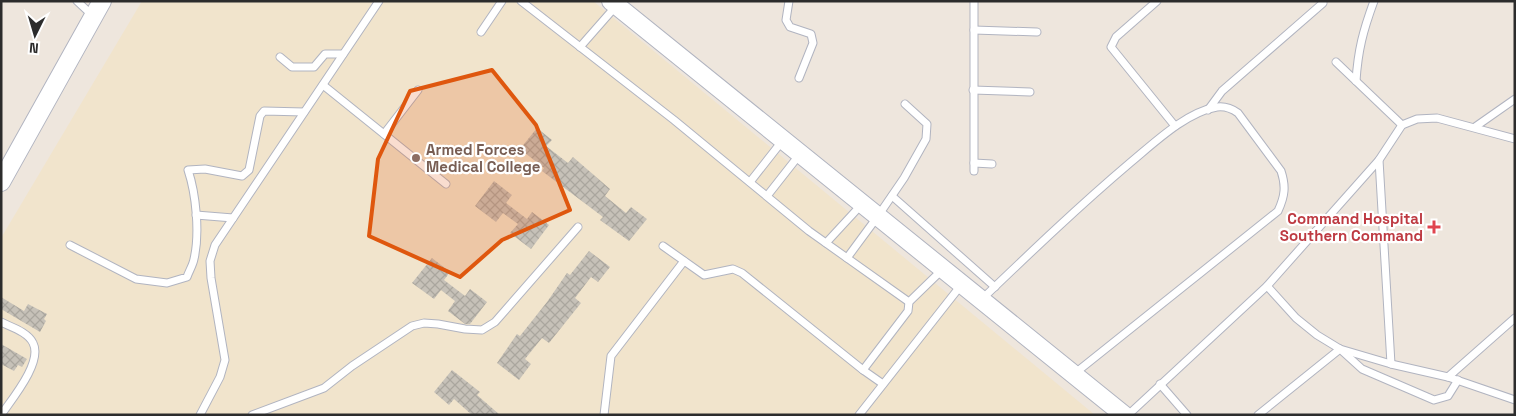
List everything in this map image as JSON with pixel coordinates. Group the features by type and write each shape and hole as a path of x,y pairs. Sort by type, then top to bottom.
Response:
{"street":[{"path":"1,182 102,1"},
{"path":"614,3 1124,415"}],"lane":[{"path":"77,1 93,17"},
{"path":"201,414 220,377 225,360 211,278 210,261 215,245 379,1"},
{"path":"481,32 502,1"},
{"path":"521,1 530,4 580,47 674,120 826,244 909,302"},
{"path":"789,1 786,20 790,27 810,34 813,43 799,78"},
{"path":"974,1 974,171"},
{"path":"1156,1 1116,37 1111,46 1175,126"},
{"path":"1356,81 1358,50 1374,1"},
{"path":"580,47 614,3"},
{"path":"1208,110 1222,91 1324,3"},
{"path":"974,30 1037,32"},
{"path":"280,57 292,67 314,67 325,54 343,54"},
{"path":"1336,62 1402,125"},
{"path":"323,85 446,184"},
{"path":"384,134 418,90"},
{"path":"973,90 1030,92"},
{"path":"1475,127 1515,99"},
{"path":"847,258 904,178 926,139 927,124 905,104"},
{"path":"981,300 1104,184 1175,126 1217,107 1230,108 1238,113 1281,171 1284,182 1284,197 1278,211 1073,375"},
{"path":"70,245 136,278 167,283 187,277 194,259 196,216 192,184 188,170 205,169 242,176 249,170 260,116 264,111 304,112"},
{"path":"1128,415 1267,286 1379,160 1402,125 1417,119 1437,118 1515,139"},
{"path":"750,182 783,140"},
{"path":"767,196 800,154"},
{"path":"1379,160 1391,364"},
{"path":"974,163 992,164"},
{"path":"892,196 994,287"},
{"path":"826,244 863,204"},
{"path":"196,216 234,218"},
{"path":"252,415 324,388 352,366 412,326 424,323 482,330 495,322 578,227"},
{"path":"663,246 704,274 733,268 742,273 883,384"},
{"path":"604,415 611,356 684,261"},
{"path":"863,370 908,312 909,302 943,268"},
{"path":"859,415 962,284"},
{"path":"1267,286 1296,318 1317,335 1340,349 1362,369 1434,400 1448,396 1458,380"},
{"path":"1448,377 1515,318"},
{"path":"1,322 24,333 33,343 36,355 31,370 1,415"},
{"path":"1340,349 1391,364 1448,377 1515,400"},
{"path":"1258,415 1340,349"},
{"path":"1160,384 1188,415"}],"highlighted area":[{"path":"492,70 536,125 570,210 502,240 460,277 369,236 378,159 410,91"}],"shaded area":[{"name":"Armed Forces Medical College","path":"142,1 593,1 1095,415 1,415 1,238"}],"building":[{"path":"537,128 552,140 546,146 568,163 573,157 610,189 605,196 626,213 631,207 647,219 629,241 600,220 603,217 542,171 544,168 520,149"},
{"path":"494,181 512,195 506,203 527,219 532,212 549,225 531,249 510,233 518,224 503,213 496,222 475,206"},
{"path":"589,251 610,267 598,282 591,277 575,298 581,303 549,343 542,338 525,359 531,364 519,380 497,363 517,334 520,336 547,302 567,273 570,275"},
{"path":"432,258 450,272 444,280 465,296 470,289 487,302 470,324 465,324 448,311 455,301 441,290 434,299 412,283"},
{"path":"1,297 24,311 28,304 47,314 44,319 46,321 40,332 1,309"},
{"path":"1,344 27,359 22,367 18,365 14,371 1,364"},
{"path":"452,370 480,392 477,395 500,415 472,415 454,399 449,405 434,392"}],"place":[{"name":"Armed Forces Medical College","path":"416,158"},
{"name":"Command Hospital Southern Command","path":"1434,227"}]}
